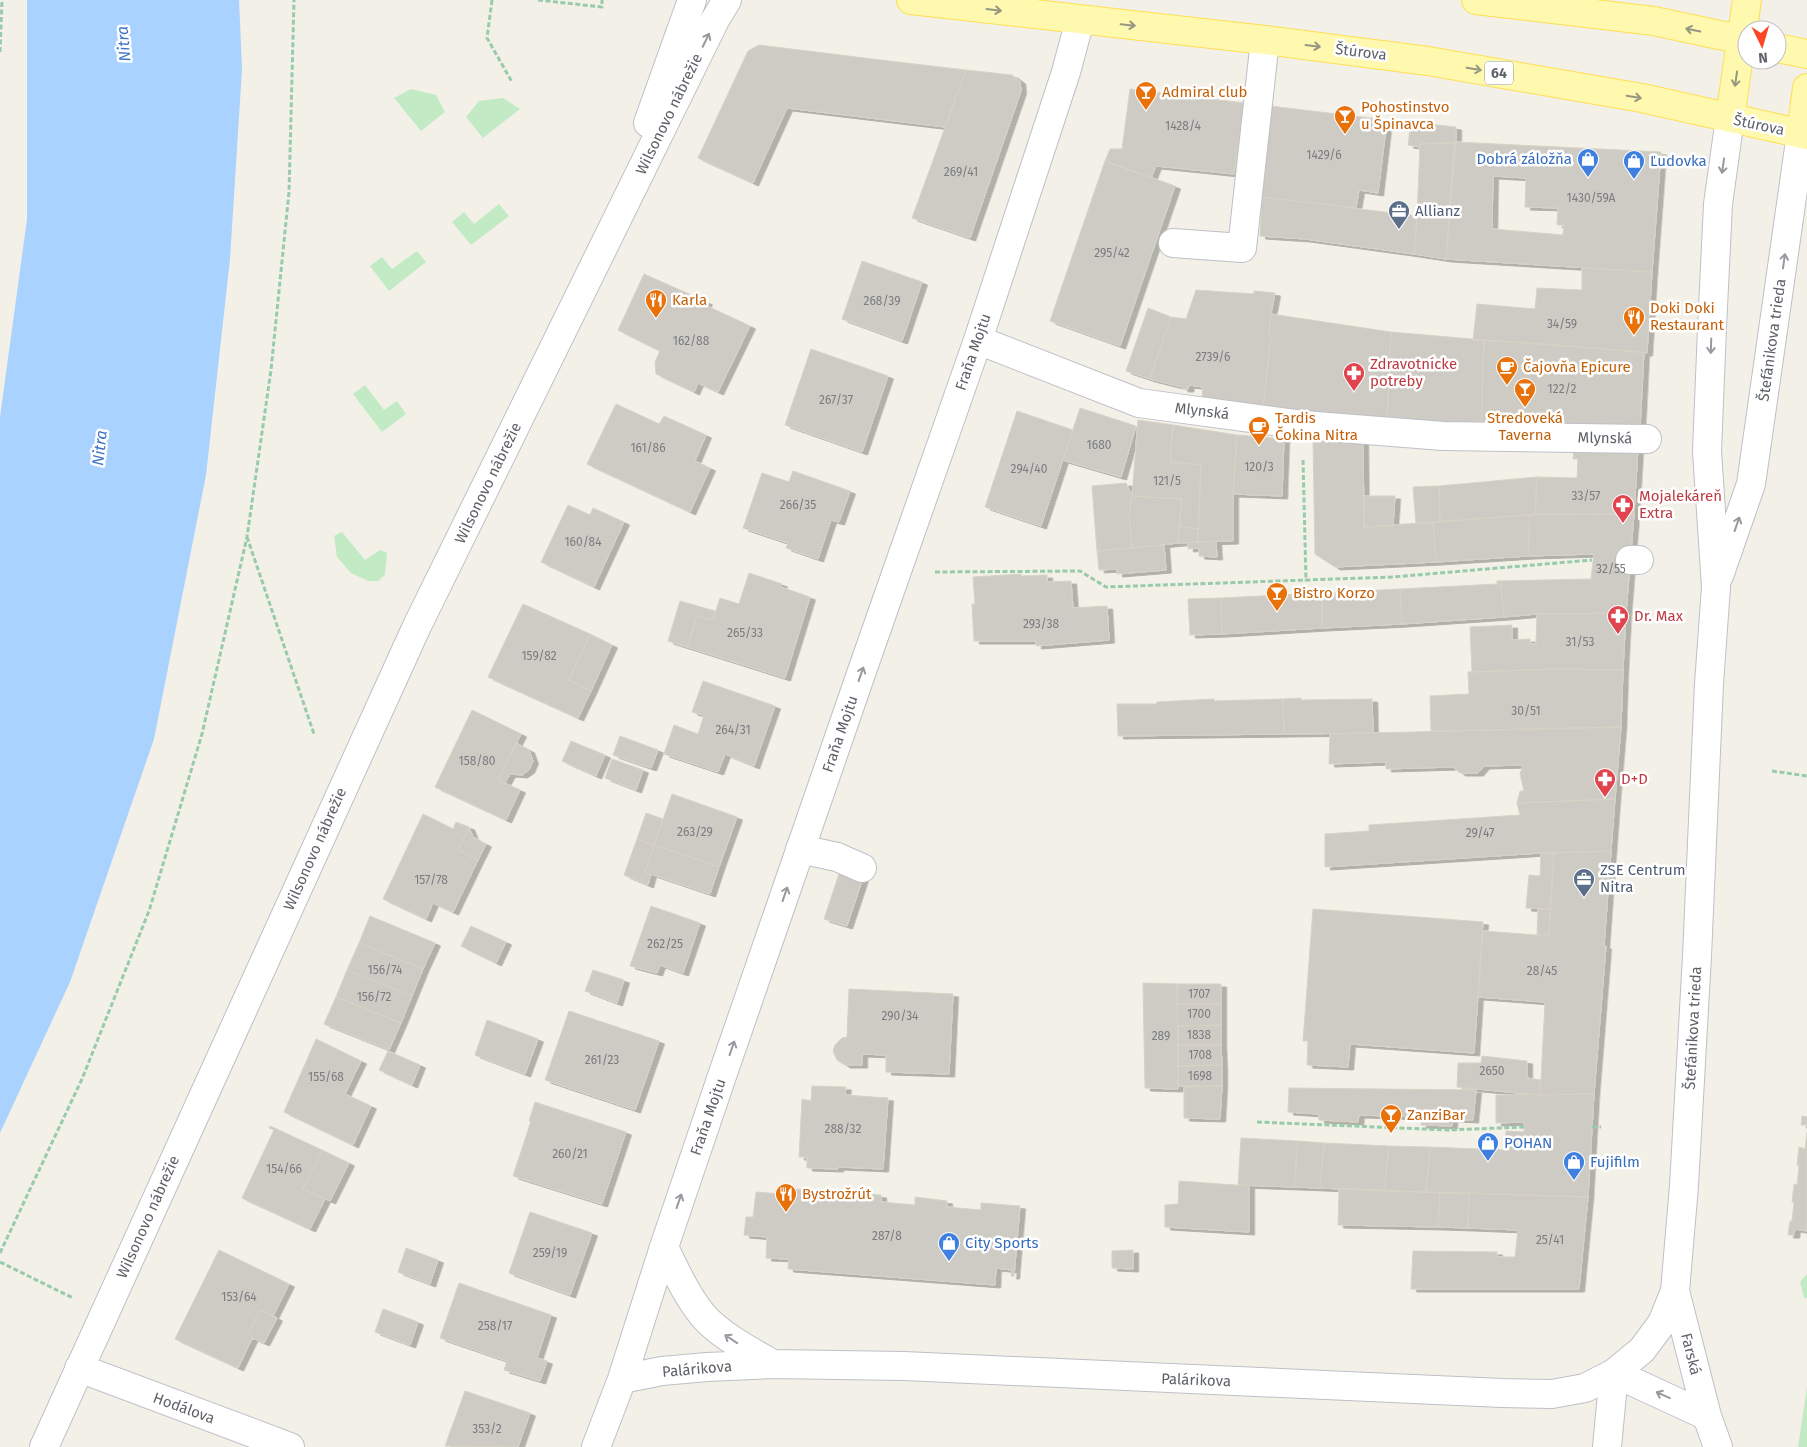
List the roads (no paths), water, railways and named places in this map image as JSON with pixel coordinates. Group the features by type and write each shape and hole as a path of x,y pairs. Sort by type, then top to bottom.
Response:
{"main road":[{"name":"Štúrova","path":"911,0 1265,40 1437,62 1642,98 1804,134"},
{"path":"1476,0 1654,21 1737,39"},
{"path":"1746,20 1747,0"},
{"path":"1787,50 1807,54"},
{"path":"1730,118 1739,70"},
{"name":"Štefánikova trieda","path":"1804,134 1807,88"}],"street":[{"name":"Wilsonovo nábrežie","path":"599,256 692,0"},
{"name":"Wilsonovo nábrežie","path":"44,1447 417,626 715,20 727,0"},
{"name":"Fraňa Mojtu","path":"596,1447 622,1380 664,1248 800,849 978,340 1066,72 1080,20"},
{"path":"1173,243 1242,248 1265,40"},
{"name":"Štefánikova trieda","path":"1614,1373 1642,1350 1662,1323 1675,1291 1684,1186 1716,586 1707,451 1718,204 1730,118"},
{"name":"Štefánikova trieda","path":"1716,586 1751,484 1804,134"},
{"name":"Mlynská","path":"978,340 1139,403 1303,425 1443,436 1647,439"},
{"path":"800,849 837,857 862,868"},
{"name":"Palárikova","path":"664,1248 679,1278 707,1320 728,1338 773,1364"},
{"name":"Farská","path":"1675,1291 1707,1416 1718,1447"},
{"name":"Palárikova","path":"622,1380 662,1370 707,1366 773,1364 913,1367 1552,1394 1585,1388 1614,1373"},
{"name":"Hodálova","path":"79,1368 290,1447"},
{"path":"1607,1447 1614,1373 1707,1416"}],"water":[{"name":"Nitra","path":"27,0 239,0 242,69 230,259 206,475 154,739 70,982 0,1133 0,417 27,219"}],"place":[{"name":"Admiral club","path":"1146,111"},
{"name":"Pohostinstvo u Špinavca","path":"1345,135"},
{"name":"Dobrá záložňa","path":"1588,178"},
{"name":"Ľudovka","path":"1634,180"},
{"name":"Allianz","path":"1399,230"},
{"name":"Karla","path":"656,319"},
{"name":"Doki Doki Restaurant","path":"1634,336"},
{"name":"Čajovňa Epicure","path":"1507,386"},
{"name":"Zdravotnícke potreby","path":"1354,392"},
{"name":"Stredoveká Taverna","path":"1525,408"},
{"name":"Tardis Čokina Nitra","path":"1259,446"},
{"name":"Mojalekáreň Extra","path":"1623,524"},
{"name":"Bistro Korzo","path":"1277,612"},
{"name":"Dr. Max","path":"1618,635"},
{"name":"D+D","path":"1605,798"},
{"name":"ZSE Centrum Nitra","path":"1584,898"},
{"name":"ZanziBar","path":"1391,1134"},
{"name":"POHAN","path":"1488,1162"},
{"name":"Fujifilm","path":"1574,1181"},
{"name":"Bystrožrút","path":"786,1213"},
{"name":"City Sports","path":"949,1262"}]}
